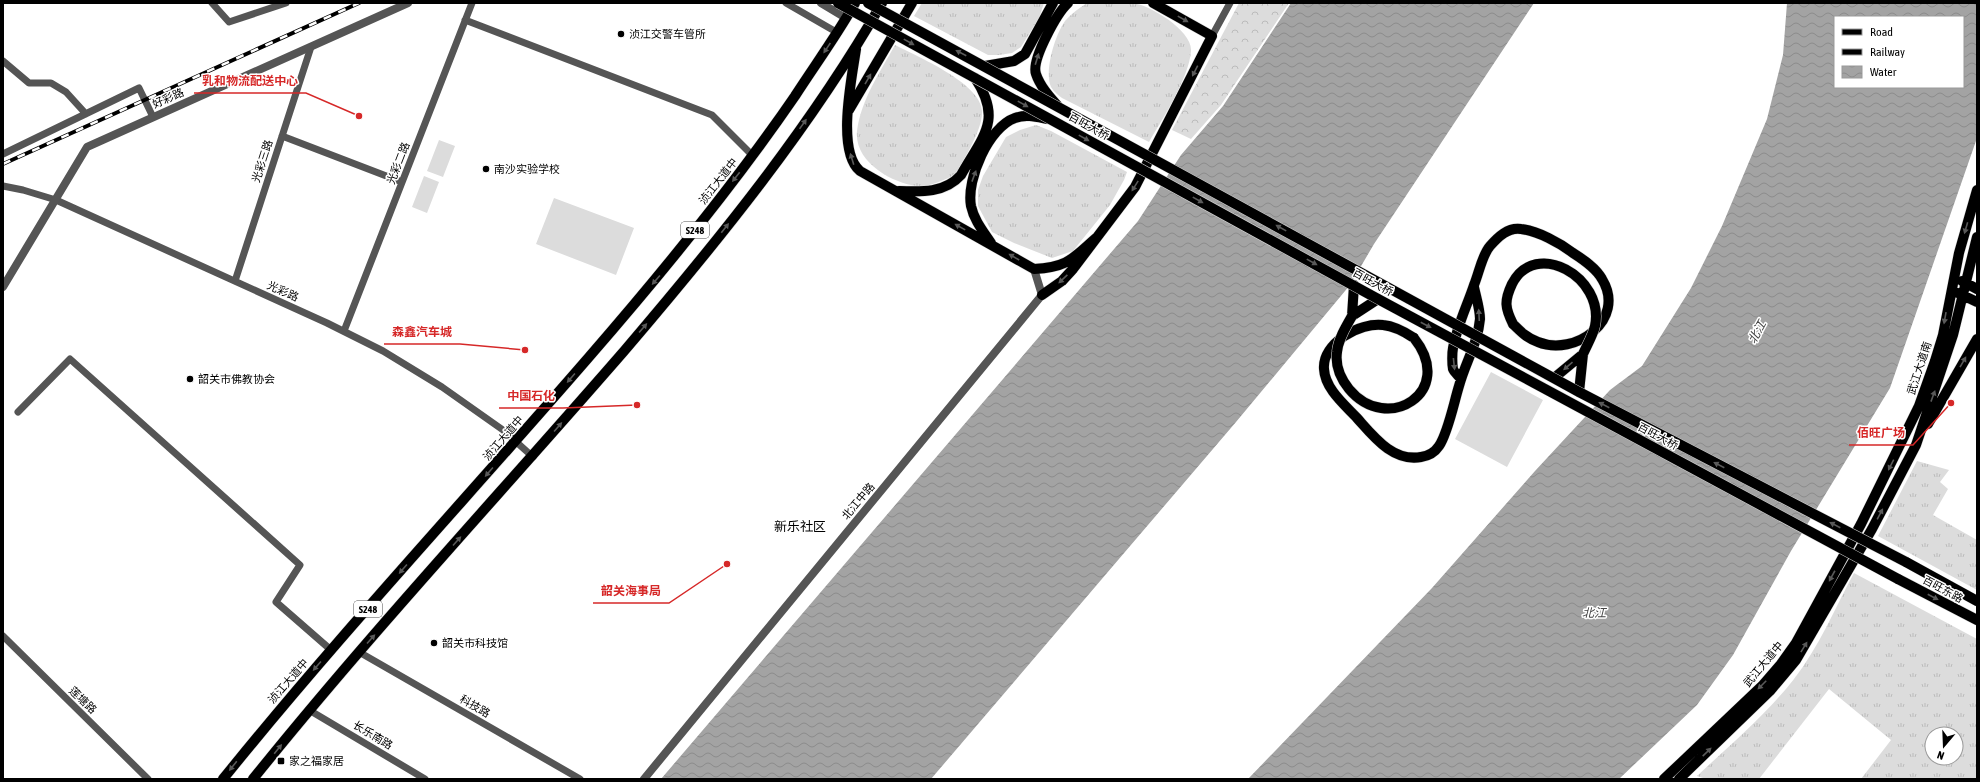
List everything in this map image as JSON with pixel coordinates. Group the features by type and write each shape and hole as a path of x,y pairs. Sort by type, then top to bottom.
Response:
{"main road":[{"name":"百旺大桥","path":"838,3 1354,285 1898,579"},
{"name":"浈江大道中","path":"223,779 279,709 515,442 660,275 753,156 838,33 855,3"},
{"name":"百旺大桥","path":"868,3 1057,105 1579,392 1906,562"},
{"name":"S248","path":"253,779 309,710 359,652 533,457 678,287 768,174 857,46 882,3"},
{"path":"848,112 912,3"},
{"path":"985,66 1014,61 1025,54 1052,3"},
{"path":"1042,295 1062,281 1073,269 1135,186 1212,36 1153,3"},
{"path":"1057,105 1041,85 1035,68 1040,50 1065,5"},
{"path":"857,46 848,112 847,139 850,156 855,167 1034,269 1052,268 1063,265 1096,238"},
{"path":"897,191 935,191 957,180 962,175 985,131 989,119 989,106 982,89 975,78"},
{"path":"994,246 980,227 971,205 971,186 974,175 993,135 1007,122 1019,116 1050,119"},
{"name":"武江大道南","path":"1851,542 1894,459 1919,406 1942,334 1952,279 1977,190"},
{"path":"1461,379 1453,370 1452,350 1461,318 1489,246 1505,232 1521,229 1543,236 1568,249 1595,269 1606,286 1609,306 1604,319 1597,330 1579,340 1555,345 1538,343 1523,335 1513,324 1507,311 1506,302 1508,292 1520,273 1536,264 1542,263 1562,267 1573,273 1584,282 1593,296 1595,305 1595,325 1583,354 1579,392"},
{"name":"武江大道南","path":"1861,548 1916,444 1944,364 1964,295 1977,237"},
{"path":"1952,279 1967,282 1977,289"},
{"path":"1354,285 1352,316 1340,338 1337,352 1337,367 1345,384 1351,392 1360,400 1376,407 1385,409 1407,405 1422,392 1428,376 1428,366 1422,348 1414,338 1391,326 1372,325 1348,334 1327,353 1324,370 1333,392 1378,441 1397,455 1409,458 1423,457 1435,451 1443,438 1461,379 1473,350 1480,319 1474,287"},
{"path":"1950,291 1964,295 1977,302"},
{"path":"1352,316 1378,298"},
{"path":"1916,444 1977,339"},
{"path":"1554,378 1583,354"},
{"name":"武江大道中","path":"1664,779 1762,686 1781,664 1796,643 1851,542"},
{"name":"武江大道中","path":"1679,779 1778,682 1804,647 1861,548"},
{"name":"百旺东路","path":"1906,562 1977,601"},
{"name":"百旺东路","path":"1898,579 1977,620"}],"street":[{"path":"212,3 229,22 286,3"},
{"name":"好彩路","path":"3,287 87,147 408,3"},
{"name":"光彩二路","path":"344,331 472,3"},
{"path":"786,3 838,33"},
{"path":"821,3 846,18"},
{"path":"1212,36 1230,3"},
{"path":"466,20 712,115 753,156"},
{"name":"光彩三路","path":"235,281 311,46"},
{"path":"3,61 29,83 51,83 66,92 86,114"},
{"path":"3,154 139,88 153,117"},
{"path":"282,136 402,182"},
{"name":"光彩路","path":"3,186 23,190 56,200 344,331 383,351 442,387 503,430 533,457"},
{"path":"1034,269 1042,295"},
{"name":"北江中路","path":"644,779 1042,295"},
{"path":"18,412 70,359 300,565 276,602 331,650"},
{"name":"莲塘路","path":"4,637 148,779"},
{"name":"科技路","path":"359,652 580,779"},
{"name":"长乐南路","path":"309,710 425,779"}],"green space":[{"path":"1122,2 1140,5 1169,20 1185,35 1190,43 1191,51 1186,73 1168,110 1149,142 1062,98 1051,87 1049,80 1050,63 1054,44 1061,27 1067,18 1087,3"},
{"path":"922,3 1044,3 1039,18 1021,47 1012,53 988,55 914,16"},
{"path":"1239,3 1289,3 1221,105 1191,139 1172,130"},
{"path":"895,45 931,63 960,81 971,90 979,101 982,111 976,135 955,175 932,184 917,186 907,184 886,175 876,169 868,161 858,142 857,131 859,120 867,97"},
{"path":"1036,125 1051,131 1127,172 1110,205 1073,251 1052,258 1014,243 992,232 978,206 978,190 983,176 1006,137 1020,130"},
{"path":"439,140 455,146 443,177 427,171"},
{"path":"424,176 439,182 427,213 412,207"},
{"path":"554,198 634,228 616,275 536,244"},
{"path":"1491,372 1543,400 1507,467 1455,439"},
{"path":"1917,461 1949,470 1940,482 1948,489 1933,515 1977,540 1977,590 1878,536"},
{"path":"1854,573 1977,639 1977,779 1861,779 1891,740 1829,689 1759,779 1706,779 1697,776 1772,705 1803,667 1819,641"}],"water":[{"path":"1291,3 1534,3 1374,244 1350,285 1236,422 931,779 661,779 1138,221 1181,155 1223,106"},
{"name":"北江","path":"1787,3 1977,3 1977,138 1890,388 1791,551 1733,655 1697,705 1619,779 1248,779 1432,588 1535,471 1610,390 1642,366 1691,288 1722,226 1767,119 1783,55"}],"railway":[{"path":"3,164 359,3"}],"place":[{"name":"浈江交警车管所","path":"621,34"},
{"name":"乳和物流配送中心","path":"359,116"},
{"name":"南沙实验学校","path":"486,169"},
{"name":"森鑫汽车城","path":"525,350"},
{"name":"韶关市佛教协会","path":"190,379"},
{"name":"佰旺广场","path":"1951,403"},
{"name":"中国石化","path":"637,405"},
{"name":"韶关海事局","path":"727,564"},
{"name":"韶关市科技馆","path":"434,643"},
{"name":"家之福家居","path":"281,761"}],"district":[{"name":"新乐社区","path":"800,526"}]}
